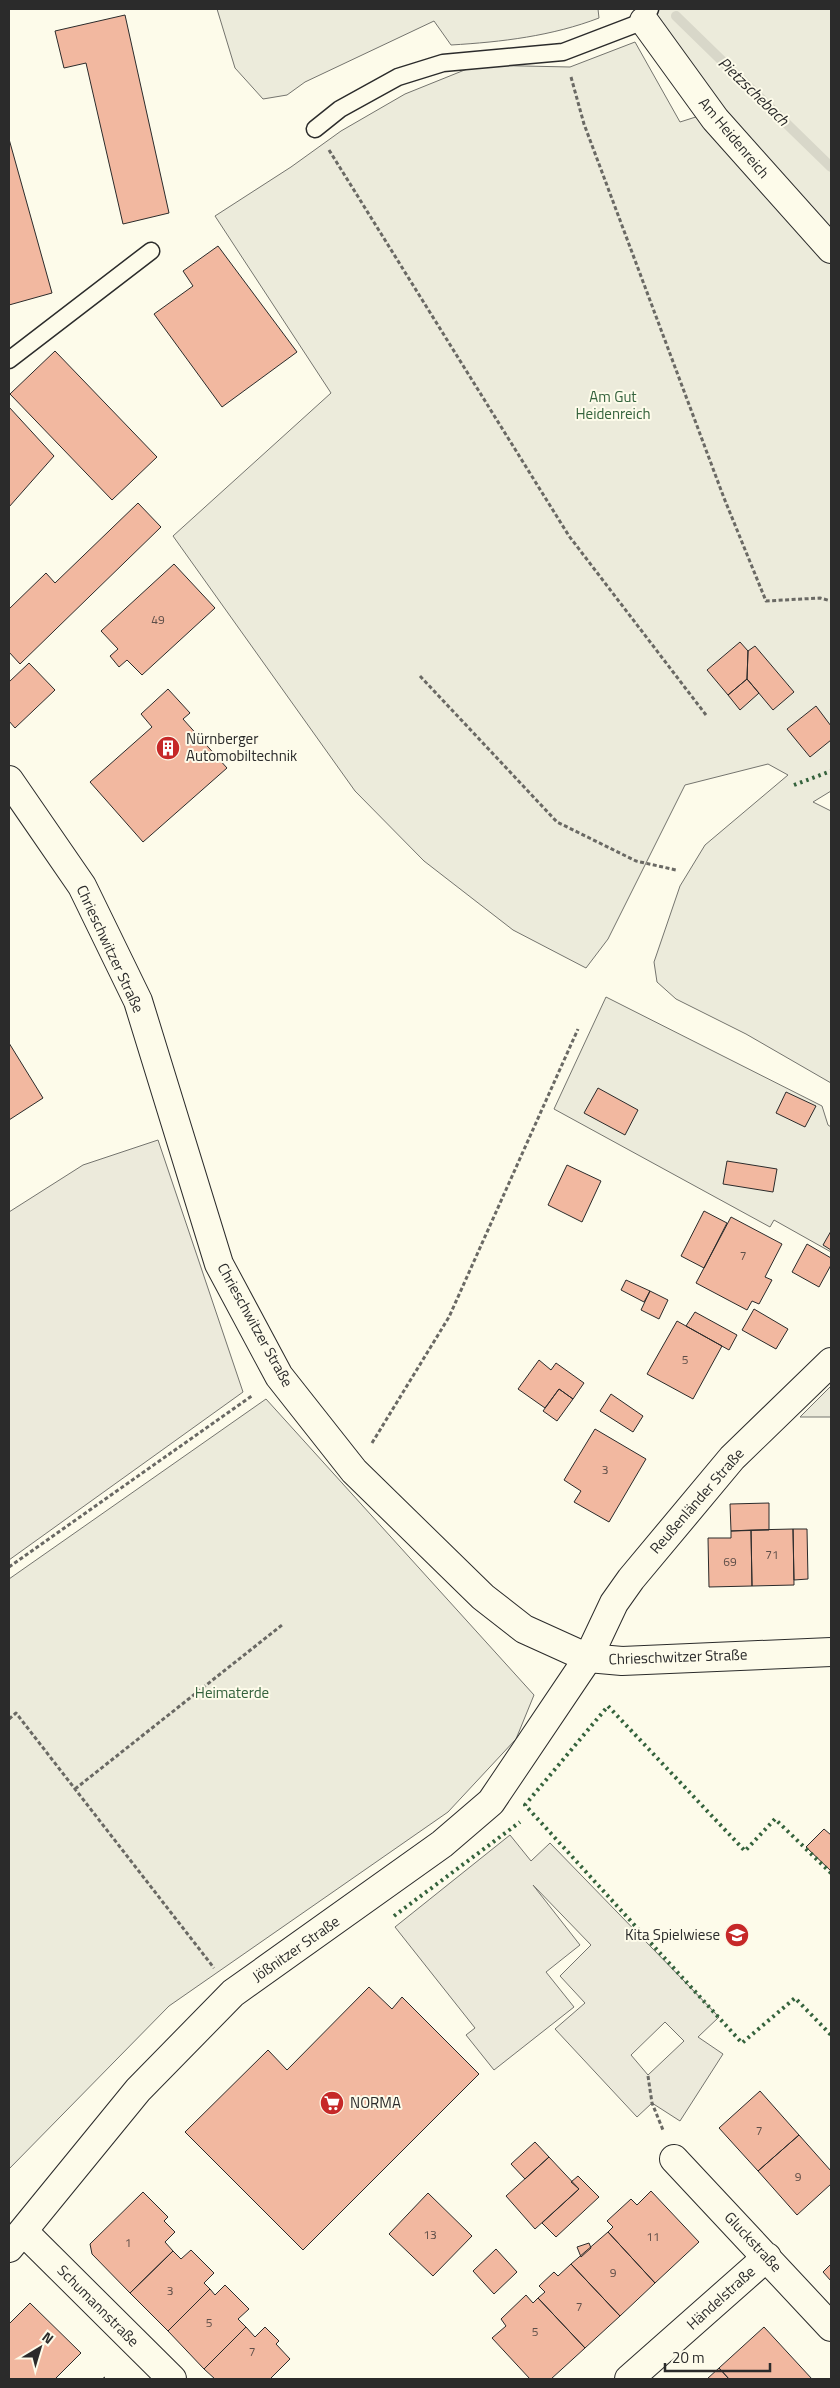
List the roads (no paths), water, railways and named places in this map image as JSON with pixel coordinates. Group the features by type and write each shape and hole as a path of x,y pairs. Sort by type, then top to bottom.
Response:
{"street":[{"name":"Am Heidenreich","path":"647,15 715,119 831,249"},
{"name":"Chrieschwitzer Straße","path":"9,780 82,886 138,1001 219,1264 279,1376 354,1471 483,1598 524,1629 588,1658 622,1660 831,1652"},
{"name":"Reußenländer Straße","path":"588,1658 614,1603 631,1579 732,1458 831,1362"},
{"name":"Jößnitzer Straße","path":"16,2240 138,2090 233,1993 442,1844 491,1802 588,1658"},
{"name":"Gluckstraße","path":"674,2159 831,2327"},
{"name":"Schumannstraße","path":"16,2240 172,2379"},
{"name":"Händelstraße","path":"629,2379 767,2257"}],"lane":[{"path":"315,128 340,109 389,82 425,68 443,63 564,52 647,15"},
{"path":"9,360 151,251"}],"waterway":[{"name":"Pietzschebach","path":"676,16 831,167"}],"place":[{"name":"Nürnberger Automobiltechnik","path":"168,748"},
{"name":"Kita Spielwiese","path":"737,1935"},
{"name":"NORMA","path":"332,2103"}],"park label":[{"name":"Am Gut Heidenreich","path":"613,406"},
{"name":"Heimaterde","path":"232,1693"}]}
